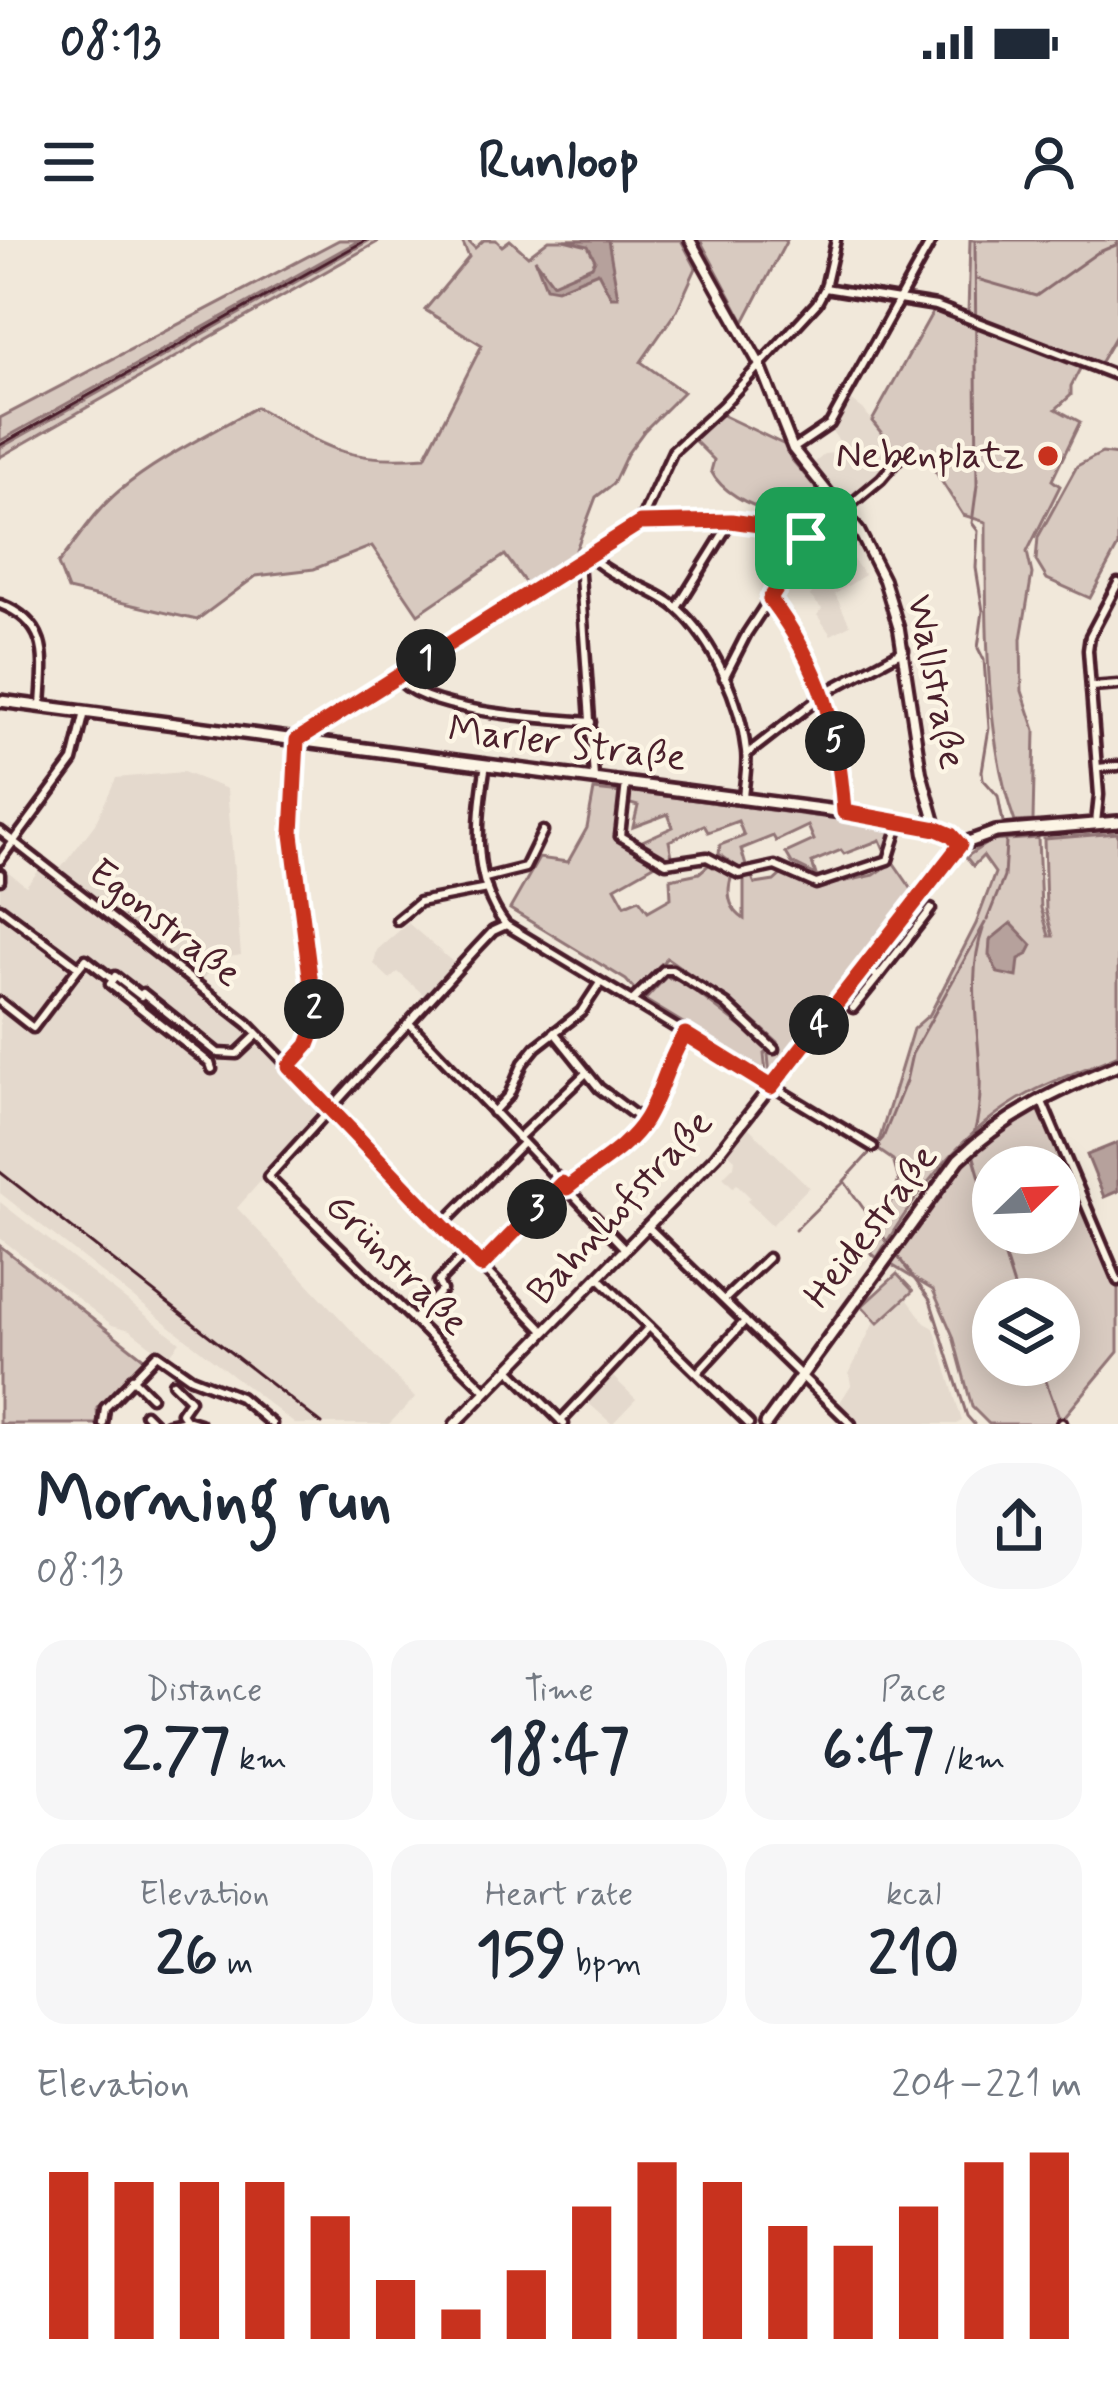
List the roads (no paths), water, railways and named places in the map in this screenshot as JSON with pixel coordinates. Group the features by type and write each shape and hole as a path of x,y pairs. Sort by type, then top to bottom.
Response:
{"main road":[{"name":"Marler Straße","path":"0,700 844,812 937,829 960,845"},
{"path":"960,845 996,832 1118,822"},
{"name":"Heidestraße","path":"766,1424 958,1159 1006,1118 1118,1066"}],"street":[{"name":"Wallstraße","path":"691,240 760,365 793,449 874,555 904,650 921,772 937,829"},
{"path":"640,523 674,451 817,303 836,240"},
{"path":"793,449 830,424 932,240"},
{"path":"825,288 899,299 968,317 1118,376"},
{"path":"844,510 904,452"},
{"path":"676,608 731,521"},
{"path":"289,1066 308,1045 316,1024 292,834 298,740 640,523 731,521 794,530 808,540 724,678"},
{"path":"589,554 676,608 724,678 747,754 743,799"},
{"path":"579,561 594,779"},
{"path":"1096,825 1098,768 1090,635 1118,583"},
{"path":"770,599 796,636 831,713 844,812"},
{"path":"0,604 27,617 40,642 44,656 40,706"},
{"path":"747,754 824,695 904,650"},
{"path":"398,678 408,689 434,699 590,722"},
{"path":"1092,687 1118,685"},
{"path":"0,860 73,761 86,712"},
{"path":"486,764 478,826 487,889 506,925 873,1147"},
{"path":"1098,768 1118,766"},
{"path":"626,783 619,832 624,839 666,863 707,857 739,874 775,866 816,884 849,874 888,860 900,822"},
{"name":"Egonstraße","path":"0,830 257,1034 545,1332"},
{"path":"485,878 525,868 543,831"},
{"name":"Bahnhofstraße","path":"456,1424 712,1160 960,845"},
{"path":"398,920 419,902 487,889"},
{"path":"0,908 80,967"},
{"path":"854,1008 931,909"},
{"path":"493,931 498,915"},
{"path":"330,1109 493,931 506,925"},
{"path":"0,1002 33,1028 86,959 113,980"},
{"path":"865,966 878,977"},
{"path":"631,1002 664,970 671,970 726,1004 774,1048"},
{"path":"212,1069 110,984 116,976 218,1053 237,1054 257,1034"},
{"path":"493,1112 509,1095 523,1063 553,1031 581,1012 600,983"},
{"path":"409,1023 625,1249"},
{"path":"553,1031 585,1073 613,1101 644,1122"},
{"path":"481,1266 564,1185 625,1144 644,1122 672,1053 685,1034"},
{"path":"442,1225 585,1073"},
{"path":"1040,1099 1118,1281"},
{"name":"Grünstraße","path":"330,1109 268,1177 487,1392"},
{"path":"647,1226 851,1424"},
{"path":"413,1320 442,1290 438,1282 467,1252"},
{"path":"724,1300 769,1258"},
{"path":"598,1276 749,1424"},
{"path":"697,1373 745,1321"},
{"path":"508,1369 562,1422 650,1328"},
{"path":"104,1424 104,1408 158,1354 191,1378 239,1397 272,1424"},
{"path":"133,1378 151,1397"},
{"path":"173,1383 190,1400 181,1413 186,1420"},
{"path":"145,1414 155,1424"},
{"path":"167,1424 186,1420 199,1424"}],"waterway":[{"path":"975,240 977,485 972,523 978,531 976,568 983,611 978,648 984,660 989,728 982,771 998,796 1003,822"},
{"path":"977,279 1036,296 1097,253 1118,244"},
{"path":"987,920 1004,877 1006,842"},
{"path":"890,1246 844,1181 883,1138 912,1054 985,923"},
{"path":"974,1134 980,1083 975,979 983,929"},
{"path":"795,1230 844,1182"},
{"path":"896,1254 930,1300 967,1416 974,1424"},
{"path":"1004,1254 1011,1278"},
{"path":"1048,1386 1059,1417 1069,1424"}],"railway":[{"path":"0,445 366,240"},
{"path":"0,1172 322,1424"}],"place":[{"name":"Nebenplatz","path":"1048,456"}]}
